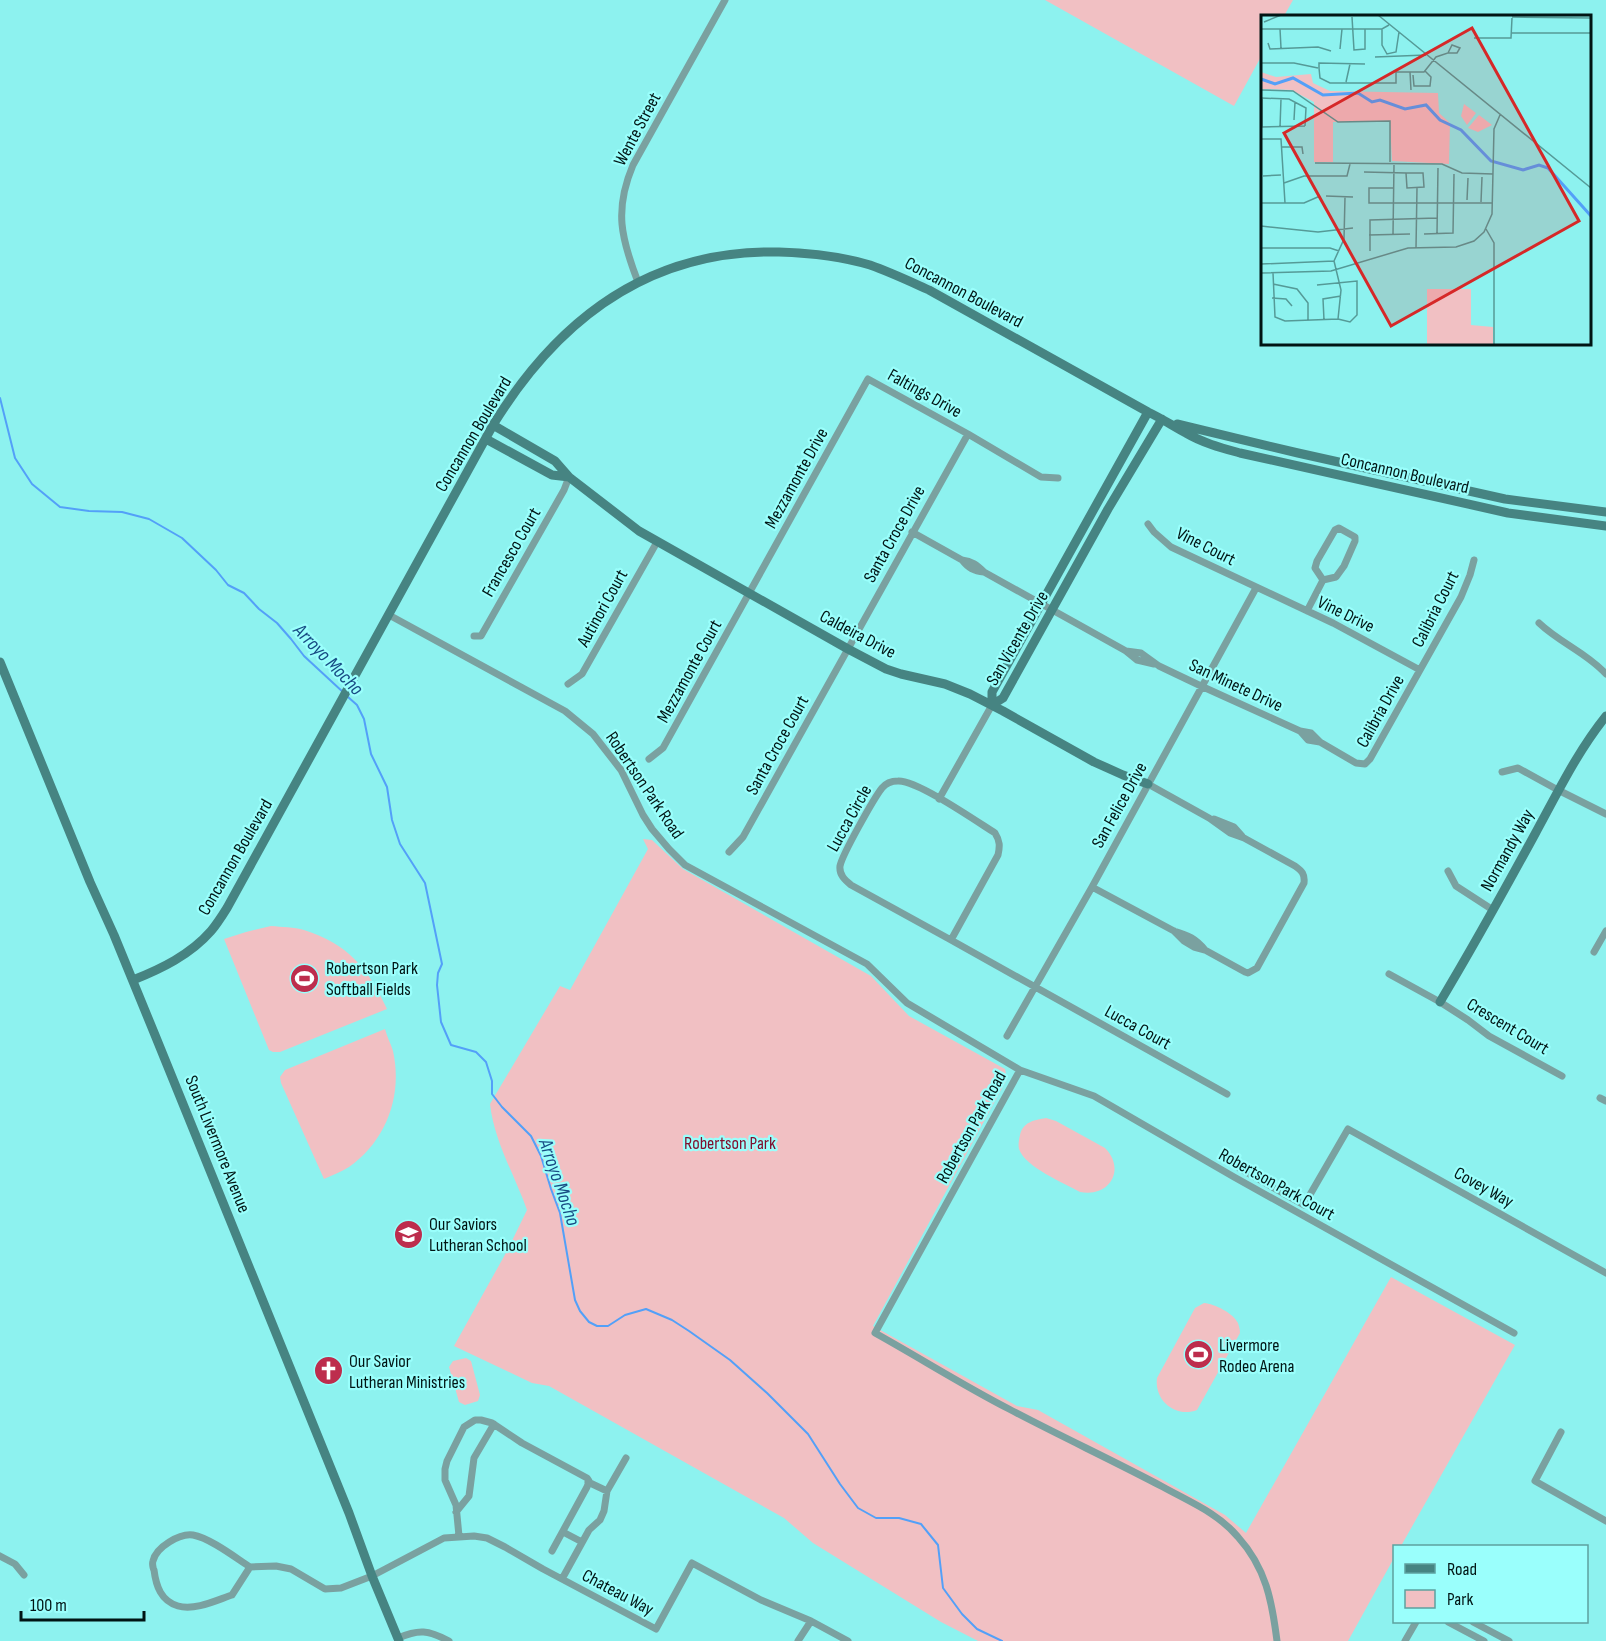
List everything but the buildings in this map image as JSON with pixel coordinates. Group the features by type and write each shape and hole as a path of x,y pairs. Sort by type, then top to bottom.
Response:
{"main road":[{"name":"Concannon Boulevard","path":"133,981 171,964 193,948 211,931 227,908 493,426 523,380 542,357 587,315 605,302 638,282 684,264 722,255 758,252 802,253 836,257 868,265 929,290 1165,420 1186,434 1214,445 1240,453 1508,513 1606,526"},
{"name":"San Vicente Drive","path":"992,705 992,692 1148,412"},
{"name":"Concannon Boulevard","path":"1165,420 1298,453 1505,499 1606,512"},
{"name":"San Vicente Drive","path":"992,705 1003,698 1108,509 1165,420"},
{"name":"Caldeira Drive","path":"493,426 555,461 569,477 629,525 848,649 886,669 945,684 992,705 1094,762 1148,784"},
{"name":"Caldeira Drive","path":"486,439 552,475 569,477"},
{"name":"South Livermore Avenue","path":"0,662 90,882 114,934 345,1501 372,1576 399,1640"},
{"name":"Normandy Way","path":"1440,1002 1558,790 1593,732 1606,716"}],"street":[{"name":"Wente Street","path":"638,282 625,248 621,217 627,180 633,165 725,0"},
{"name":"Faltings Drive","path":"868,379 1041,477 1058,478"},
{"name":"Mezzamonte Drive","path":"750,593 868,379"},
{"name":"Santa Croce Drive","path":"848,649 968,434"},
{"name":"Francesco Court","path":"474,636 481,636 564,490 569,477"},
{"name":"Vine Court","path":"1148,524 1171,547 1256,588"},
{"path":"1307,611 1323,580 1336,577 1344,566 1355,541 1355,537 1339,528 1335,530 1317,561 1315,568 1323,580"},
{"name":"San Minete Drive","path":"912,532 962,560 975,571 984,572 1126,651 1141,653 1159,666 1300,731 1308,740 1320,742 1356,763 1365,764"},
{"name":"Autinori Court","path":"568,684 582,674 657,542"},
{"name":"Calibria Court","path":"1420,670 1464,591 1473,560"},
{"name":"Vine Drive","path":"1256,588 1359,636 1420,670"},
{"name":"San Felice Drive","path":"1007,1036 1092,887 1256,588"},
{"name":"Mezzamonte Court","path":"649,759 663,748 750,593"},
{"name":"Robertson Park Road","path":"389,615 565,711 593,734 621,770 652,829 685,866 867,964 907,1003 1020,1070 875,1333 1008,1409 1118,1463 1216,1516 1238,1536 1260,1569 1269,1589 1277,1641"},
{"path":"1539,623 1550,633 1597,663 1606,674"},
{"name":"Santa Croce Court","path":"729,852 743,837 848,649"},
{"name":"Calibria Drive","path":"1365,764 1420,670"},
{"path":"939,799 992,705"},
{"path":"1502,772 1518,768 1606,814"},
{"name":"Lucca Circle","path":"951,939 998,855 999,839 995,833 909,783 901,780 887,783 878,794 843,859 840,871 844,879 850,885 1035,986"},
{"path":"1092,887 1174,932 1194,947 1205,950 1248,973 1257,968 1304,883 1302,871 1244,838 1234,827 1209,818 1148,784"},
{"path":"1448,871 1456,886 1493,910"},
{"path":"1594,952 1606,931"},
{"name":"Crescent Court","path":"1389,974 1440,1002 1489,1036 1562,1076"},
{"name":"Lucca Court","path":"1035,986 1227,1094"},
{"name":"Robertson Park Court","path":"1020,1070 1094,1096 1514,1333"},
{"name":"Covey Way","path":"1239,1168 1304,1205 1348,1129 1606,1273"},
{"path":"459,1536 452,1493 444,1476 447,1461 464,1427 475,1420 494,1424 532,1449 583,1475 588,1482 607,1491"},
{"path":"456,1512 469,1496 474,1458 494,1424"},
{"path":"1561,1432 1535,1481 1606,1521"},
{"path":"562,1579 589,1530 600,1520 607,1491 626,1458"},
{"path":"552,1551 588,1482"},
{"path":"563,1532 582,1542"},
{"path":"191,1535 203,1538 250,1567 232,1595 185,1607 178,1606 164,1598 157,1589 152,1562 165,1545 180,1537 191,1535"},
{"name":"Chateau Way","path":"250,1567 276,1566 291,1569 325,1589 341,1588 372,1576 444,1538 474,1536 487,1538 506,1547 656,1629 692,1563 761,1600 811,1621 848,1641"},
{"path":"0,1556 15,1564 24,1575"},
{"path":"798,1641 811,1621"},
{"path":"1405,1641 1415,1623"},
{"path":"1450,1623 1484,1641"},
{"path":"1475,1623 1509,1641"},
{"path":"399,1640 413,1632 434,1633 448,1641"}],"green space":[{"path":"1045,0 1293,0 1285,15 1261,15 1261,57 1234,106"},
{"name":"Robertson Park","path":"643,839 652,840 683,869 871,976 909,1016 1005,1069 1007,1079 873,1326 1017,1406 1038,1410 1225,1515 1246,1533 1391,1277 1515,1345 1402,1545 1393,1545 1393,1560 1348,1641 978,1641 941,1622 813,1543 784,1518 549,1386 532,1383 454,1346 527,1210 500,1145 490,1104 560,986 570,990 648,849"},
{"name":"Robertson Park Softball Fields","path":"271,926 304,930 333,942 345,950 372,981 387,1009 280,1052 269,1050 224,939"},
{"name":"Robertson Park Softball Fields","path":"385,1029 393,1051 396,1084 389,1116 382,1131 362,1156 349,1167 324,1179 280,1077 285,1070"},
{"path":"1046,1118 1056,1121 1105,1148 1114,1165 1112,1180 1107,1186 1091,1193 1080,1192 1046,1174 1023,1156 1019,1149 1021,1131 1030,1122"},
{"name":"Livermore Rodeo Arena","path":"1204,1303 1218,1307 1232,1316 1238,1323 1240,1333 1197,1410 1181,1412 1168,1406 1163,1400 1159,1394 1157,1378 1195,1308"},
{"path":"466,1358 471,1361 480,1395 478,1401 465,1405 459,1402 449,1367 453,1361"}],"waterway":[{"name":"Arroyo Mocho","path":"0,398 15,458 32,484 60,507 122,512 149,519 182,538 216,570 228,585 244,593 277,623 304,656 344,693"},
{"name":"Arroyo Mocho","path":"348,697 357,705 364,719 371,754 387,787 392,820 400,844 425,883 442,964 438,973 437,985 441,1022 451,1045 476,1052 486,1062 492,1081 492,1094 531,1136 541,1156 560,1213 575,1300 580,1311 589,1322 597,1326 608,1326 625,1315 646,1309 672,1320 730,1360 808,1434 858,1508 876,1518 899,1518 921,1524 938,1545 943,1588 962,1614 977,1629 1002,1641"}],"place":[{"name":"Robertson Park Softball Fields","path":"305,978"},
{"name":"Our Saviors Lutheran School","path":"408,1234"},
{"name":"Livermore Rodeo Arena","path":"1198,1355"},
{"name":"Our Savior Lutheran Ministries","path":"328,1371"}]}
